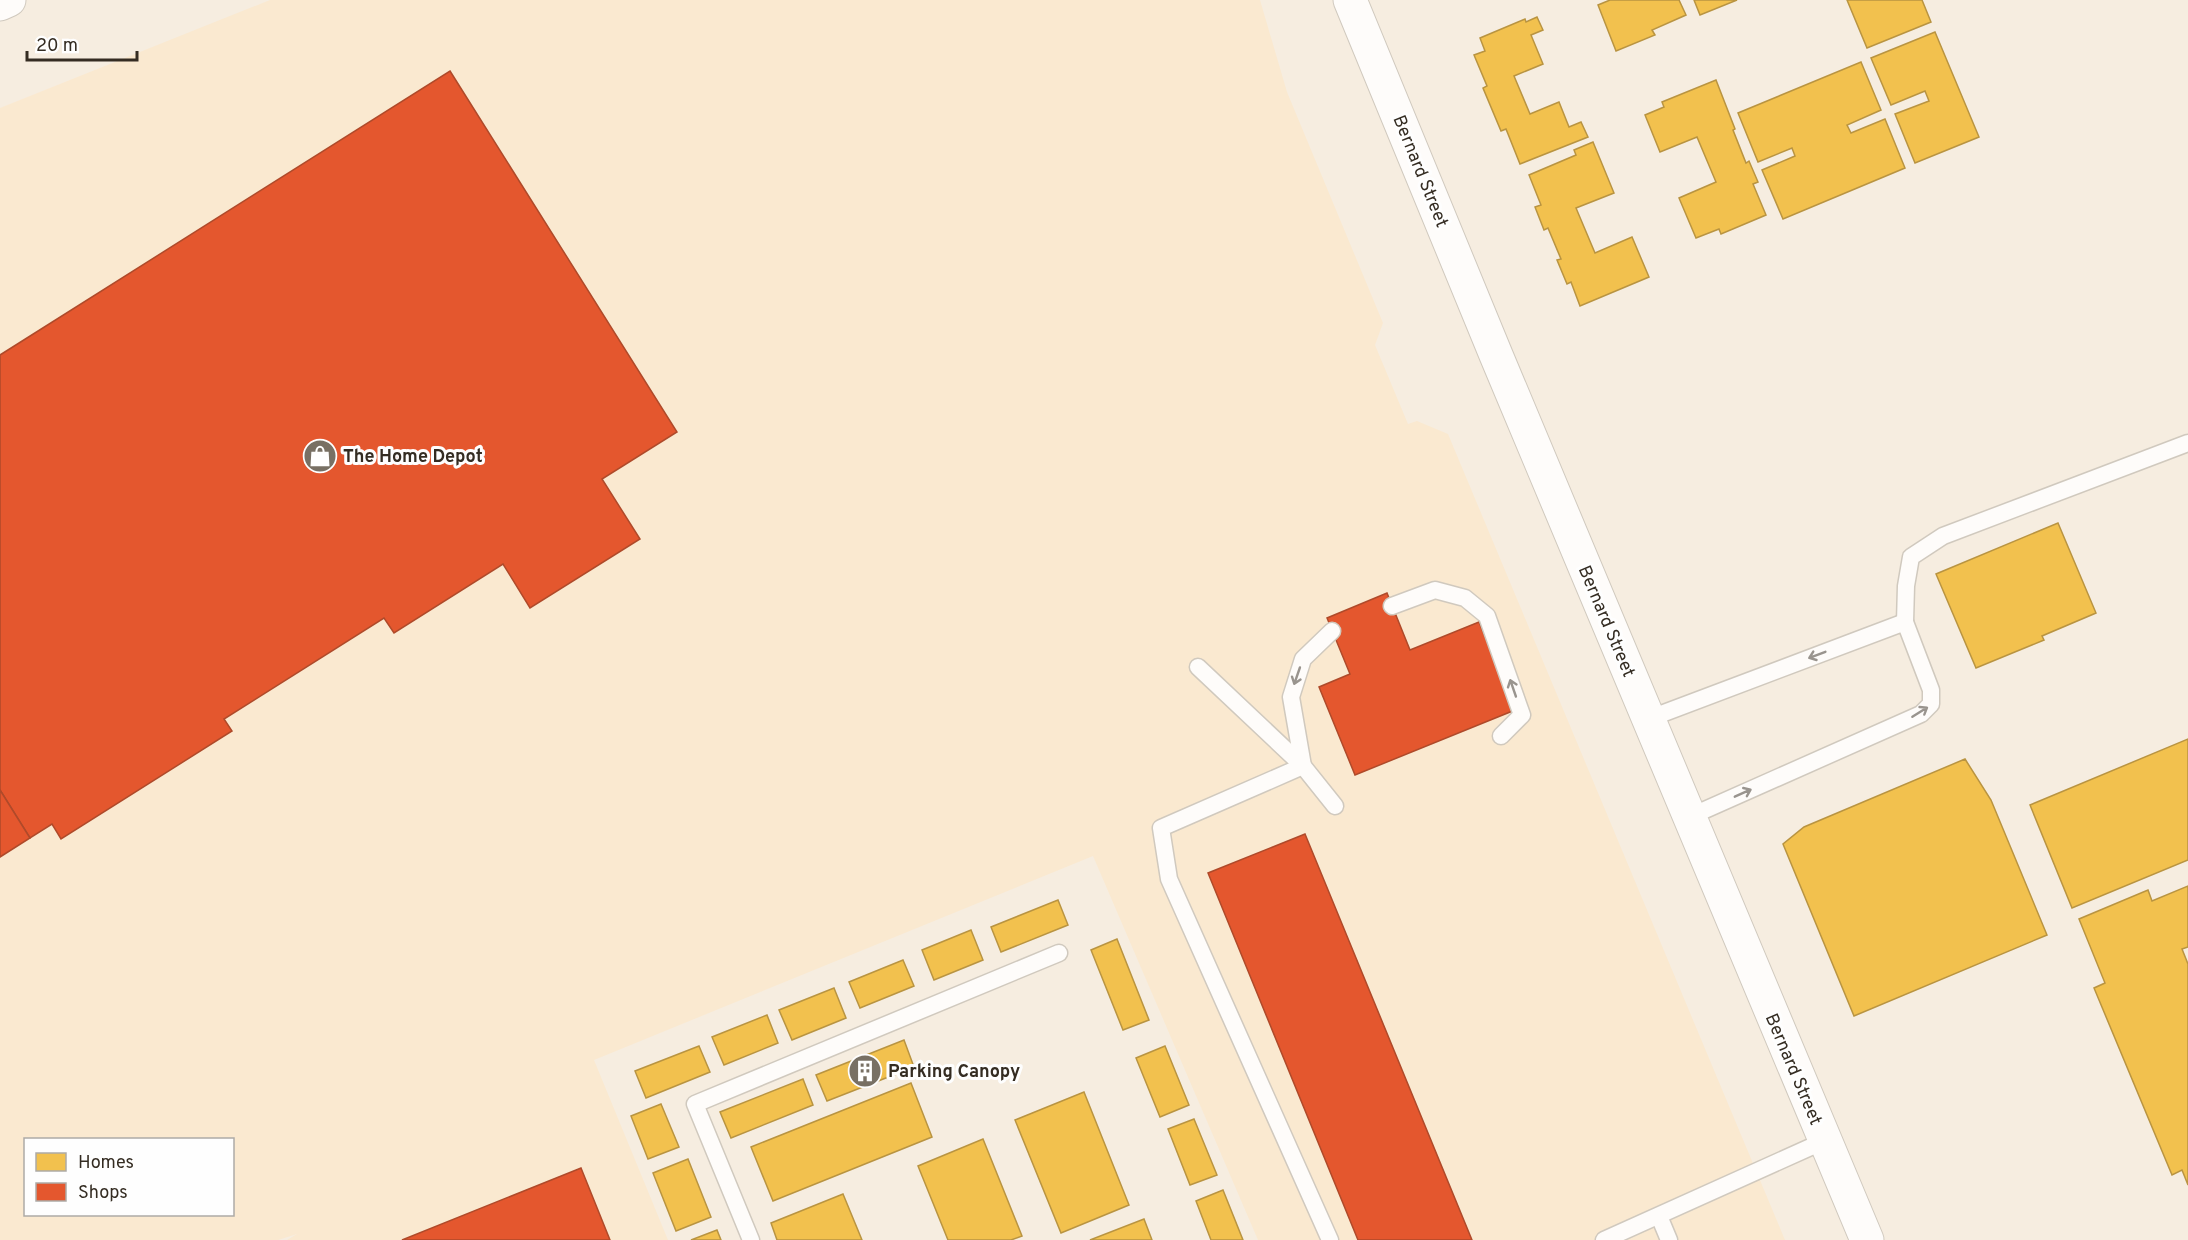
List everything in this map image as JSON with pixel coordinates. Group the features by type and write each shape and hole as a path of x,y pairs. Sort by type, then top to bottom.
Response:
{"street":[{"path":"0,4 9,0"},
{"name":"Bernard Street","path":"1350,0 1867,1240"}],"lane":[{"path":"1689,817 1921,714 1931,705 1931,690 1905,622 1906,586 1911,557 1943,536 2188,443"},
{"path":"1392,606 1435,590 1466,598 1487,616 1522,715 1501,736"},
{"path":"1648,719 1905,622"},
{"path":"1303,766 1291,697 1303,659 1332,631"},
{"path":"1198,668 1303,766 1335,806"},
{"path":"1303,766 1161,828 1169,879 1330,1240"},
{"path":"751,1240 695,1104 1059,953"},
{"path":"1604,1240 1824,1141"},
{"path":"1659,1215 1669,1240"}],"shaded area":[{"path":"270,0 1260,0 1287,92 1383,323 1375,345 1408,424 1417,421 1448,434 1785,1240 1258,1240 1093,856 594,1060 668,1240 287,1240 297,1234 278,1240 0,1240 0,108"}],"building: Homes":[{"path":"1610,0 1679,0 1686,15 1652,30 1655,35 1616,51 1598,5"},
{"path":"1694,0 1737,0 1700,15"},
{"path":"1847,0 1922,0 1931,22 1867,48"},
{"path":"1537,17 1543,30 1531,35 1543,64 1514,76 1530,114 1559,102 1569,127 1581,122 1588,137 1520,164 1506,129 1501,131 1483,88 1487,86 1474,55 1485,51 1480,38 1525,19 1526,22"},
{"path":"1935,32 1979,137 1915,163 1895,114 1929,101 1925,91 1891,105 1871,58"},
{"path":"1861,62 1881,110 1847,125 1851,133 1885,119 1905,168 1783,219 1762,170 1795,156 1792,148 1758,162 1738,113"},
{"path":"1716,80 1746,163 1749,161 1758,182 1753,184 1766,215 1721,234 1719,229 1696,238 1679,198 1716,182 1697,137 1660,152 1645,115 1664,107 1662,102"},
{"path":"1593,142 1614,193 1576,208 1595,253 1632,237 1649,277 1580,306 1571,282 1567,284 1557,260 1561,259 1548,228 1544,230 1535,207 1541,205 1529,175 1576,155 1574,150"},
{"path":"2058,523 2096,613 2042,636 2044,640 1976,668 1936,574"},
{"path":"2188,739 2188,860 2072,908 2030,805"},
{"path":"1965,759 1991,800 2047,935 1854,1016 1783,844 1804,827"},
{"path":"2188,886 2188,947 2182,949 2188,964 2188,1185 2182,1170 2172,1175 2094,988 2105,983 2079,919 2148,890 2152,901"},
{"path":"1058,900 1068,925 1001,952 991,927"},
{"path":"971,930 983,960 934,980 922,950"},
{"path":"1117,939 1149,1020 1123,1030 1091,950"},
{"path":"903,960 914,986 860,1008 849,982"},
{"path":"834,988 846,1018 792,1040 779,1010"},
{"path":"767,1015 778,1043 724,1065 712,1037"},
{"name":"Parking Canopy","path":"904,1040 914,1067 827,1101 816,1075"},
{"path":"699,1046 710,1072 646,1098 635,1071"},
{"path":"1165,1046 1189,1105 1160,1117 1136,1058"},
{"path":"803,1079 813,1105 731,1138 720,1112"},
{"path":"911,1083 932,1137 773,1201 751,1147"},
{"path":"1084,1092 1129,1205 1061,1233 1015,1120"},
{"path":"661,1104 679,1147 648,1159 631,1116"},
{"path":"1194,1119 1217,1175 1190,1185 1168,1129"},
{"path":"983,1139 1022,1236 1011,1240 948,1240 918,1166"},
{"path":"688,1159 711,1217 676,1231 653,1173"},
{"path":"1223,1190 1243,1240 1211,1240 1196,1201"},
{"path":"843,1194 862,1240 777,1240 771,1223"},
{"path":"1144,1219 1152,1240 1090,1240"},
{"path":"717,1230 721,1240 691,1240"}],"building: Shops":[{"name":"The Home Depot","path":"450,71 677,432 602,479 640,539 530,608 503,564 394,633 384,618 224,719 232,731 61,839 52,824 30,838 0,790 0,355"},
{"path":"1387,593 1410,650 1479,622 1515,710 1355,775 1319,687 1350,674 1327,618"},
{"path":"0,790 30,838 0,857"},
{"path":"1305,834 1472,1240 1358,1240 1208,873"},
{"path":"581,1168 610,1240 402,1240"}],"place":[{"name":"The Home Depot","path":"320,456"},
{"name":"Parking Canopy","path":"865,1071"}]}
